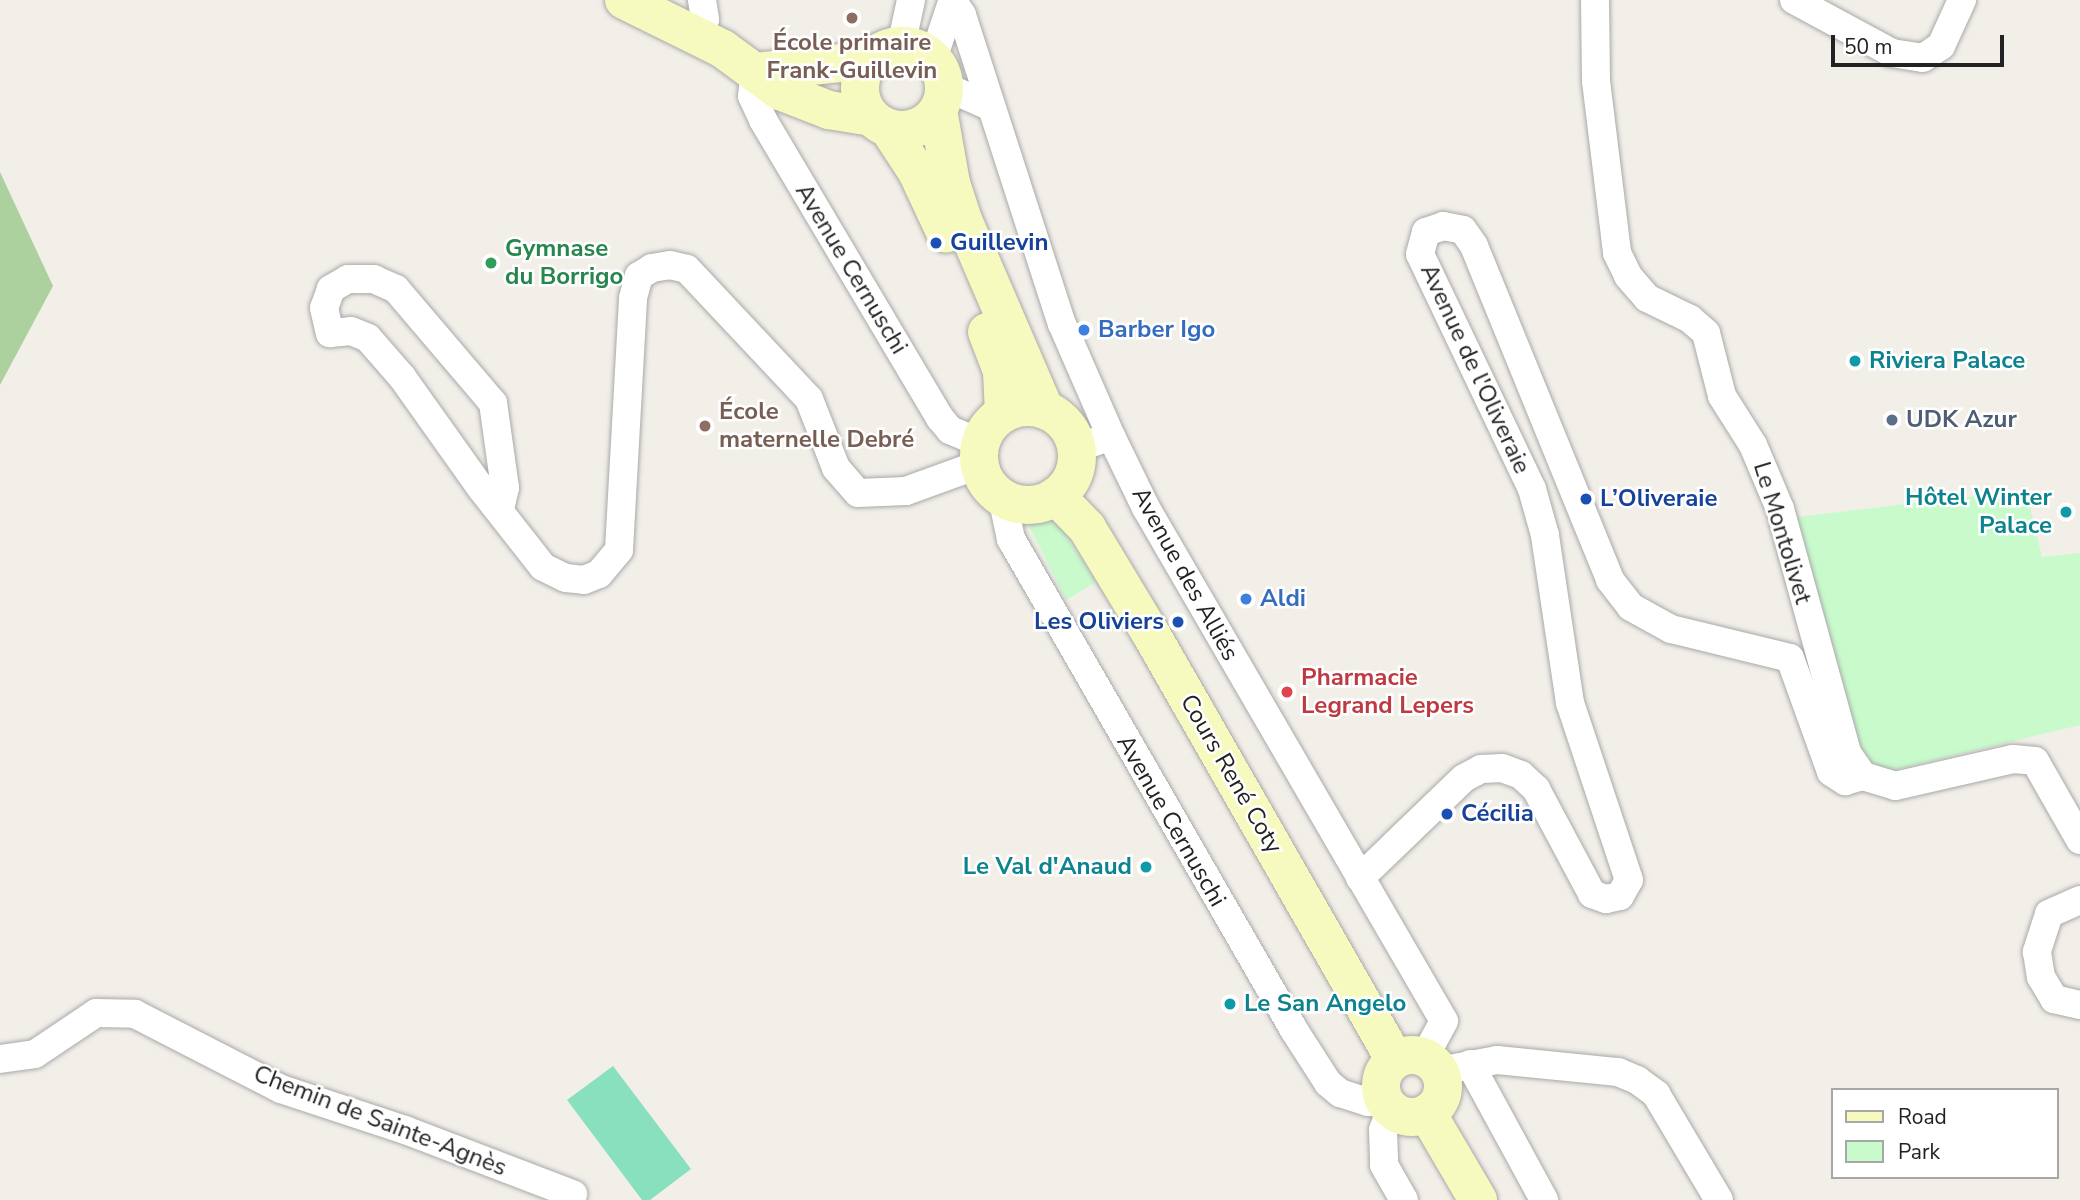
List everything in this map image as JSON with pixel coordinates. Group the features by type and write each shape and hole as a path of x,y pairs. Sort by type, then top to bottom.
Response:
{"street":[{"path":"624,0 708,28 755,72 780,91 829,110 880,123 922,125 911,0"},
{"name":"Le Montolivet","path":"1595,0 1595,81 1617,253 1628,276 1647,298 1689,319 1706,333 1722,396 1768,474 1847,753 1863,776"},
{"path":"1794,0 1892,53 1923,58 1941,46 1962,0"},
{"path":"952,1 917,72 963,220 1045,410 1071,432 1094,442 1074,475 1056,496 1039,504 1019,504 1002,497 991,488 980,453"},
{"name":"Avenue des Alliés","path":"952,1 962,15 1062,324 1094,442 1146,508 1444,1021 1432,1063"},
{"path":"755,72 917,72 991,107"},
{"name":"Avenue Cernuschi","path":"755,72 752,96 763,120 940,418 950,430 980,453"},
{"path":"500,509 504,478 493,403 396,289 374,279 348,279 331,289 324,308 330,333 351,331 368,338 543,567 566,578 584,580 609,567 619,550 623,525 633,298 639,276 670,265 687,269 809,399 836,468 858,494 906,491 980,453 1004,413 1002,372 994,347 917,172 880,123 864,107 860,82 917,72"},
{"name":"Avenue de l'Oliveraie","path":"1360,878 1464,778 1481,769 1502,768 1521,775 1536,789 1592,894 1606,899 1620,896 1629,880 1570,703 1552,608 1545,535 1532,489 1422,262 1421,242 1426,232 1443,226 1463,230 1474,246 1610,580 1631,607 1671,629 1790,658 1831,772 1845,781 1863,776"},
{"path":"1004,413 1017,408 1045,410"},
{"name":"Cours René Coty","path":"1056,496 1087,528 1151,634 1432,1063"},
{"name":"Avenue Cernuschi","path":"1002,497 1011,539 1294,1030 1328,1083 1340,1093 1368,1102 1401,1107"},
{"path":"1863,776 1895,786 2013,759 2035,761 2080,840"},
{"path":"2080,900 2049,914 2037,952 2041,977 2054,999 2080,1005"},
{"name":"Chemin de Sainte-Agnès","path":"0,1059 35,1054 96,1013 135,1014 281,1089 405,1130 573,1194"},
{"path":"1478,1200 1381,1082 1432,1063 1497,1060 1618,1072 1637,1080 1656,1094 1719,1200"},
{"path":"1404,1200 1384,1165 1383,1130 1401,1107 1440,1099 1432,1063"},
{"path":"1432,1063 1544,1200"}],"green space":[{"path":"0,172 53,286 0,385"},
{"path":"2026,490 2042,557 2080,553 2080,725 1890,771 1864,761 1797,517"},
{"path":"1053,515 1096,582 1066,600 1025,518"},
{"path":"613,1066 691,1169 650,1200 642,1200 567,1100"}],"place":[{"name":"École primaire Frank-Guillevin","path":"852,18"},
{"name":"Guillevin","path":"936,243"},
{"name":"Gymnase du Borrigo","path":"491,263"},
{"name":"Barber Igo","path":"1084,330"},
{"name":"Riviera Palace","path":"1855,361"},
{"name":"UDK Azur","path":"1892,420"},
{"name":"École maternelle Debré","path":"705,426"},
{"name":"L’Oliveraie","path":"1586,499"},
{"name":"Hôtel Winter Palace","path":"2066,512"},
{"name":"Aldi","path":"1246,599"},
{"name":"Les Oliviers","path":"1178,622"},
{"name":"Pharmacie Legrand Lepers","path":"1287,692"},
{"name":"Cécilia","path":"1447,814"},
{"name":"Le Val d'Anaud","path":"1146,867"},
{"name":"Le San Angelo","path":"1230,1004"}]}
